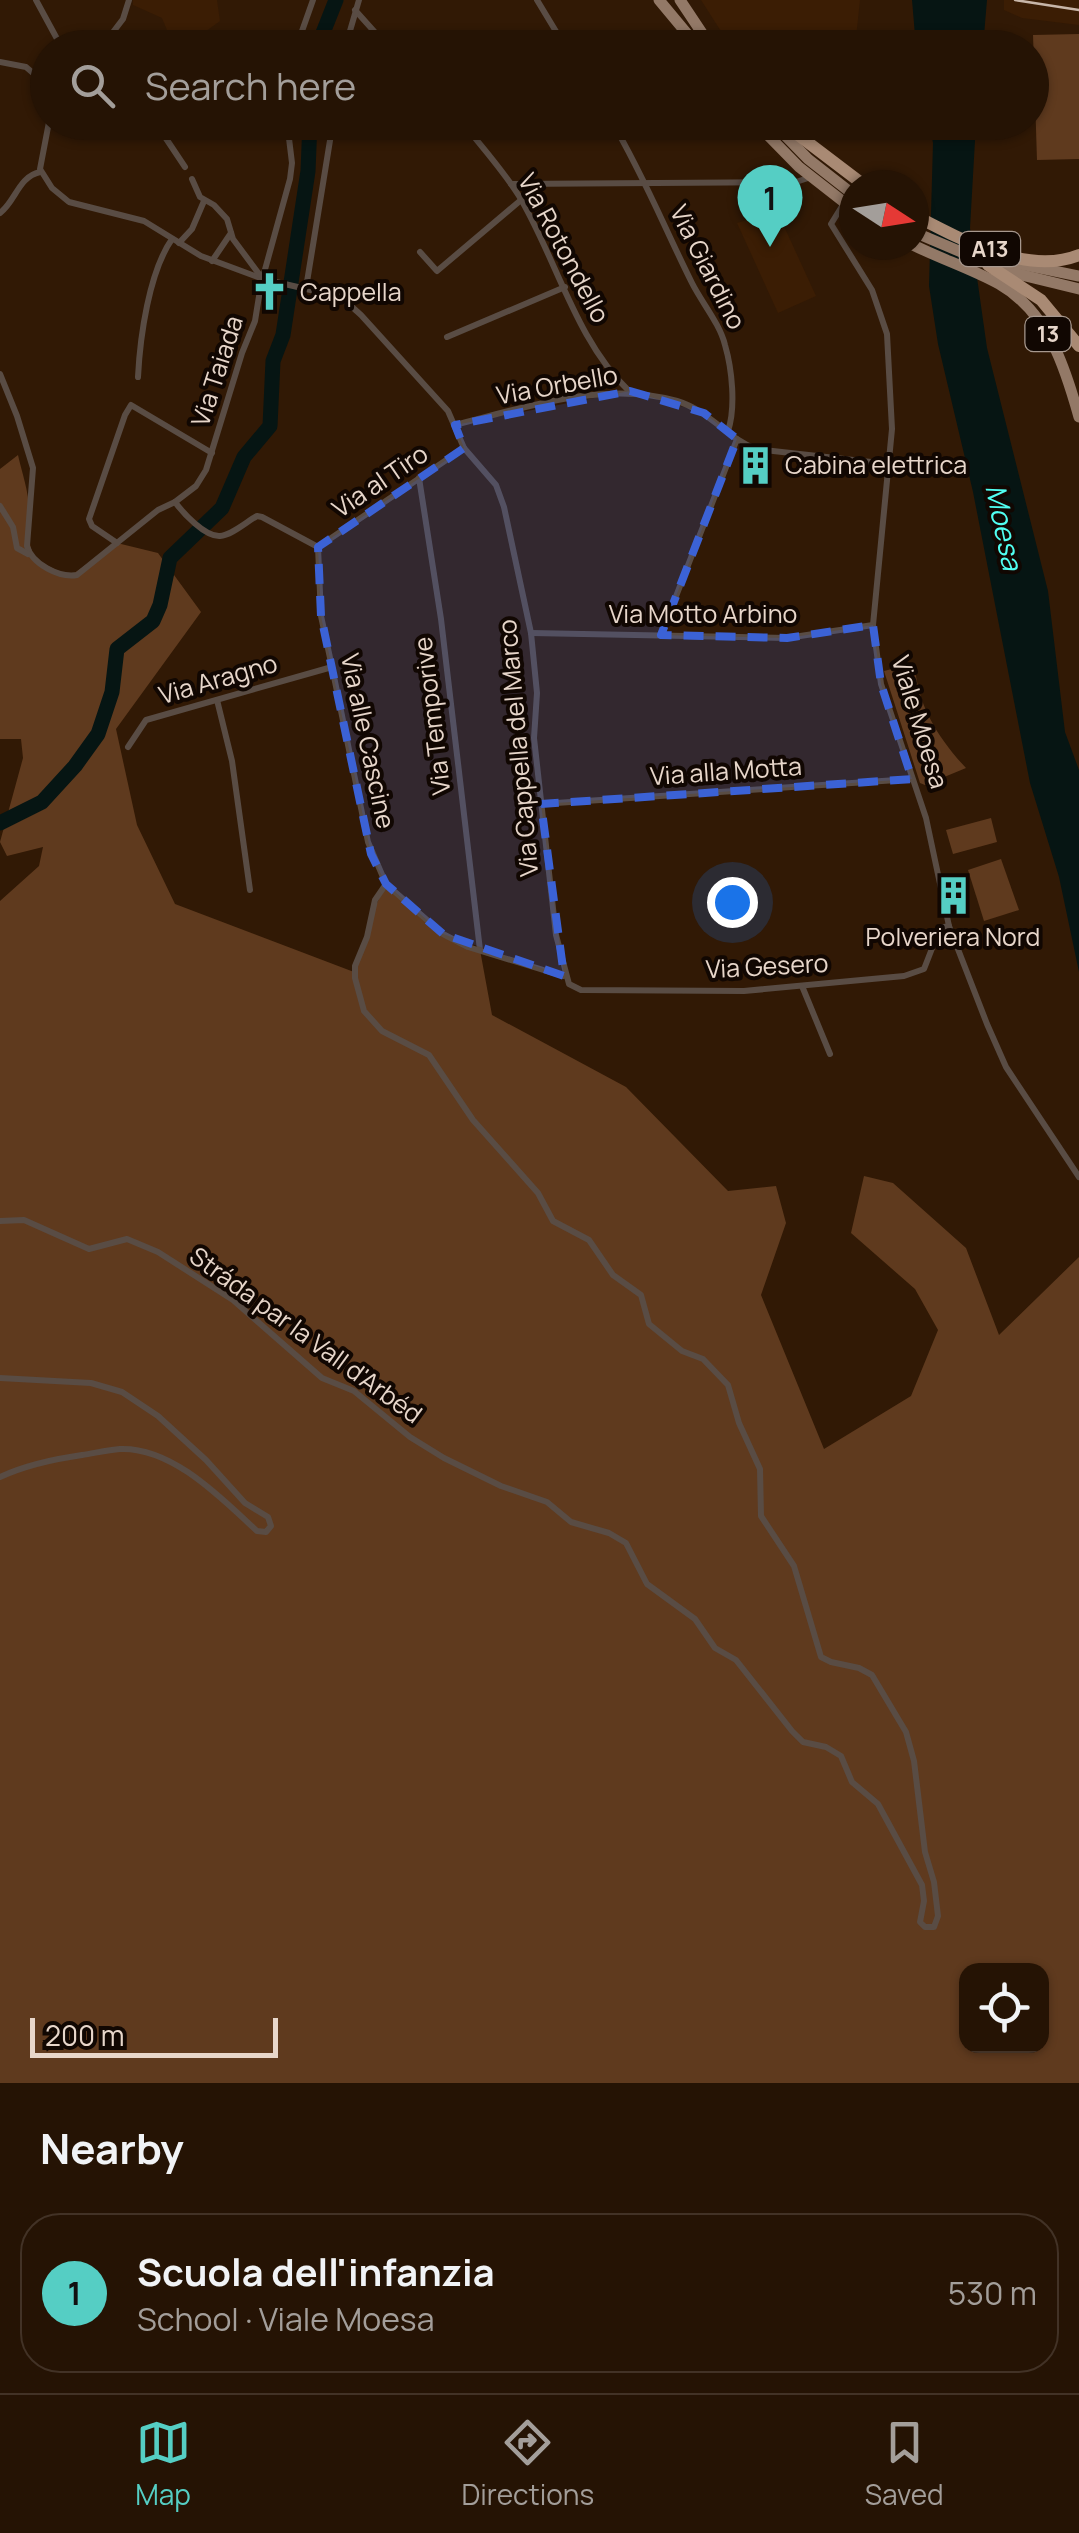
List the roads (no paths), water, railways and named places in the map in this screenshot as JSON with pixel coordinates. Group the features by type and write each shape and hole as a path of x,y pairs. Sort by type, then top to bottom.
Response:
{"highway":[{"path":"806,140 844,170"},
{"name":"A13","path":"929,224 1007,254 1045,262 1075,257"},
{"name":"A13","path":"986,271 1038,296 1079,346"}],"main road":[{"path":"659,0 684,30"},
{"path":"680,0 700,30"},
{"path":"688,0 708,30"},
{"path":"773,140 811,177 839,195"},
{"path":"790,140 839,191"},
{"path":"799,140 839,172"},
{"path":"929,225 990,255 1079,289"},
{"path":"929,240 986,271 1079,276"},
{"name":"13","path":"929,251 986,271 1018,297 1043,326 1061,360 1079,417"}],"street":[{"path":"36,0 52,30"},
{"path":"115,30 124,19 129,0"},
{"path":"302,30 313,0"},
{"path":"350,30 358,0"},
{"path":"537,0 555,30"},
{"path":"355,10 373,30"},
{"path":"0,62 30,70"},
{"path":"0,214 25,178 40,172 46,140"},
{"path":"167,140 185,168"},
{"name":"Via Taiada","path":"29,554 62,575 74,576 199,482 256,321 292,169 289,140"},
{"path":"303,288 330,140"},
{"name":"Via Rotondello","path":"476,140 521,200 598,356 630,391"},
{"name":"Via Giardino","path":"623,140 642,172 691,282 723,338 730,380 732,418 728,430"},
{"name":"Via Cappella del Marco","path":"40,172 66,201 133,216 212,261 263,279 334,294 353,307 450,415 464,448 491,479 502,499 531,632 537,693 534,738 564,976"},
{"path":"510,184 796,182 811,177"},
{"path":"192,179 263,279"},
{"path":"420,252 437,271 521,200"},
{"path":"138,377 145,320 162,258 196,222 204,201"},
{"path":"212,261 232,232"},
{"name":"Viale Moesa","path":"854,260 872,290 887,334 892,429 873,626 881,684 926,818 950,926 1006,1067 1079,1177"},
{"path":"448,337 565,287"},
{"path":"0,374 18,416 33,468 29,554"},
{"name":"Via Orbello","path":"455,425 581,396 630,391 704,413 737,439 765,452 889,464"},
{"path":"117,543 88,519 131,405 212,453"},
{"path":"661,635 737,439"},
{"name":"Via al Tiro","path":"318,547 464,448"},
{"name":"Via Temporive","path":"419,478 441,619 480,950"},
{"path":"175,502 213,536 224,535 257,516 318,547"},
{"path":"0,506 10,521 17,548 29,554"},
{"name":"Via alle Cascine","path":"318,547 322,616 332,667 368,842 386,884 443,934 564,976"},
{"name":"Via Motto Arbino","path":"531,632 788,638 873,626"},
{"name":"Via Aragno","path":"128,746 146,720 332,667"},
{"path":"217,700 232,761 250,890"},
{"name":"Via alla Motta","path":"542,804 912,779"},
{"name":"Stráda par la Vall d'Arbéd","path":"0,1221 24,1220 89,1250 126,1239 158,1252 233,1300 322,1378 354,1390 410,1437 501,1486 547,1502 571,1522 598,1528 626,1544 652,1589 695,1619 715,1648 736,1660 792,1732 803,1742 826,1747 841,1756 852,1782 878,1804 918,1876 924,1892 920,1922 934,1928 938,1921 934,1882 925,1852 914,1761 906,1732 872,1675 821,1657 791,1559 761,1516 760,1469 738,1424 728,1386 703,1359 682,1350 653,1329 640,1295 612,1275 589,1240 552,1221 538,1193 474,1120 430,1056 382,1031 364,1011 354,978 355,966 367,937 374,900 386,884"},
{"name":"Via Gesero","path":"564,976 568,984 582,990 744,990 916,974 930,959 940,928 950,926"},
{"path":"802,986 830,1054"},
{"path":"0,1378 90,1383 122,1392 182,1437 244,1503 268,1518 270,1526 266,1532 258,1530 218,1492 171,1464 131,1450 68,1456 0,1477"}],"water":[{"path":"912,0 987,0 984,30 915,30"},
{"name":"Moesa","path":"932,140 975,140 970,228 987,348 1048,591 1065,732 1079,770 1079,972 1059,877 1030,783 973,492 938,344 929,286"}],"waterway":[{"path":"324,30 336,0"},
{"path":"0,823 42,802 98,734 112,692 117,649 153,621 170,558 222,508 244,457 270,426 273,361 283,335 309,140"}],"railway":[{"path":"1015,0 1079,10"}],"place":[{"name":"Scuola dell'infanzia","path":"770,247"},
{"name":"Cappella","path":"270,292"},
{"name":"Cabina elettrica","path":"755,465"},
{"name":"Polveriera Nord","path":"953,896"}]}
